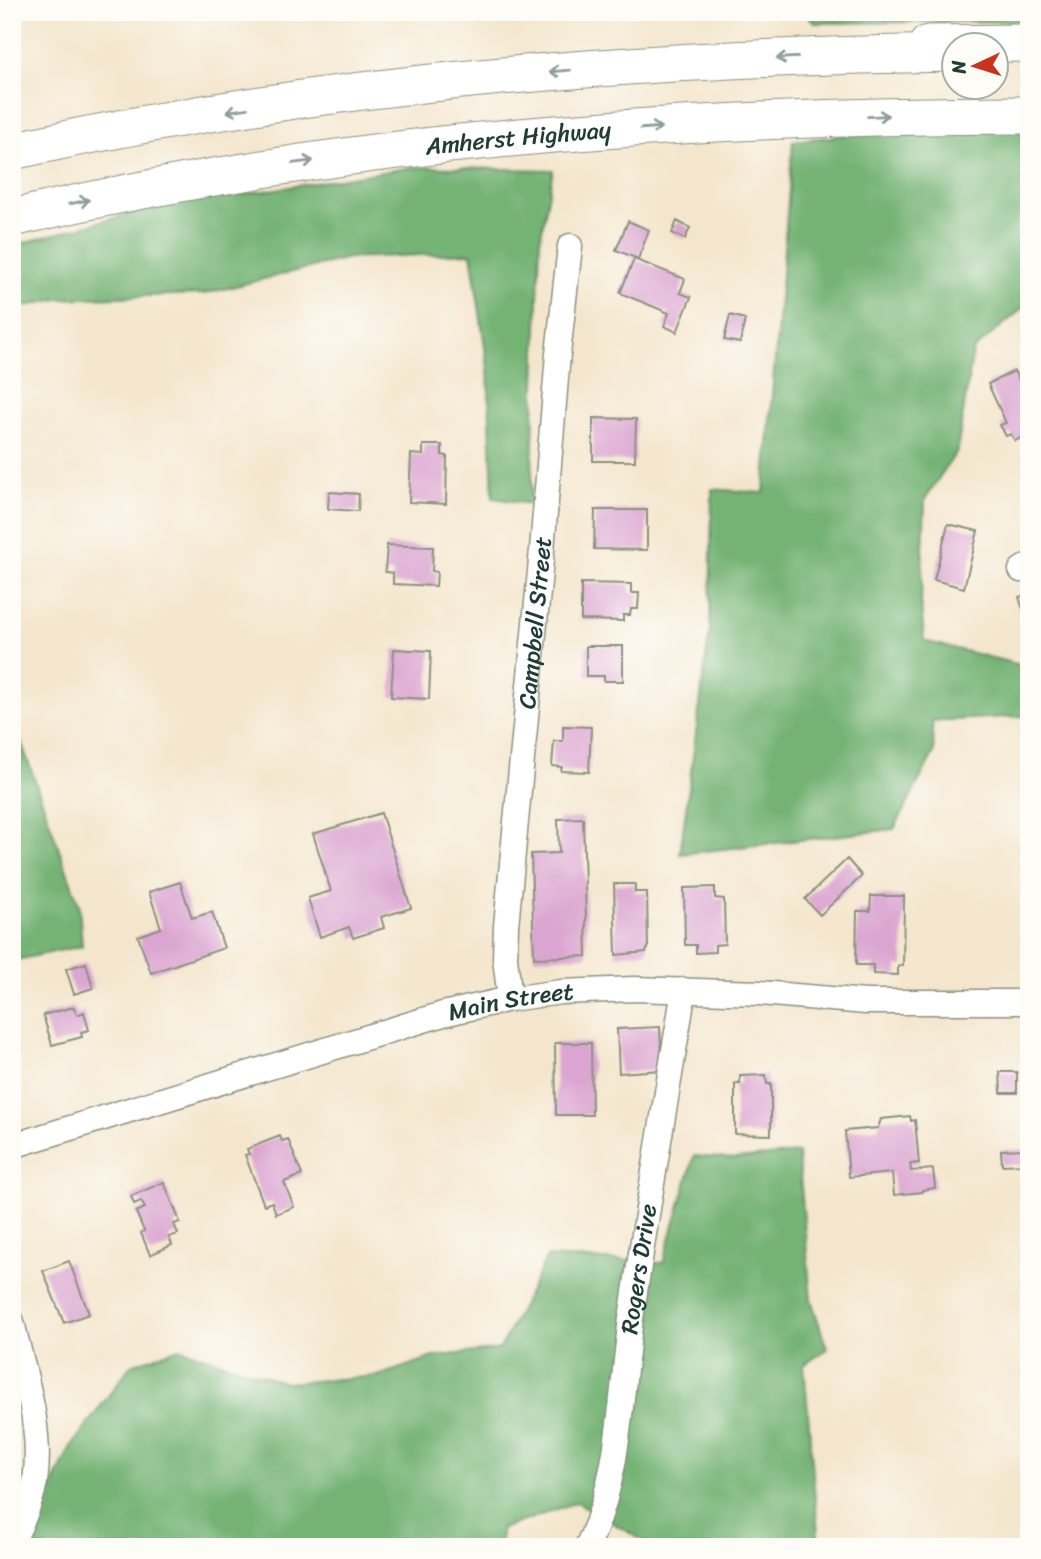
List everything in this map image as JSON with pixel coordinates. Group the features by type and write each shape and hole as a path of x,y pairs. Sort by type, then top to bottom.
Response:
{"highway":[{"path":"828,55 944,43 1029,43"},
{"path":"12,151 96,132 451,79 601,67 828,55 940,53"},
{"path":"1010,54 1029,54"},
{"name":"Amherst Highway","path":"12,218 209,176 394,149 521,137 715,124 891,116 1029,115"}],"street":[{"name":"Campbell Street","path":"510,999 505,958 506,926 570,246"},
{"name":"Main Street","path":"12,1146 443,1014 510,999 561,992 634,989 760,993 866,1002 1029,1002"},
{"name":"Rogers Drive","path":"587,1547 599,1522 610,1486 631,1321 684,990"},
{"path":"12,1322 34,1419 38,1451 32,1493 26,1514 12,1542"}],"green space":[{"path":"803,12 1029,12 1029,21 815,23"},
{"path":"919,127 1029,129 1029,284 1023,308 973,350 957,451 925,499 921,604 924,641 1029,667 1029,744 1025,716 932,721 934,752 894,829 680,854 710,629 712,489 764,493 793,141"},
{"path":"413,167 553,170 540,241 531,504 493,498 488,367 471,253 348,258 204,294 58,299 12,309 12,246 164,204"},
{"path":"12,716 79,905 82,946 12,961"},
{"path":"1029,863 1029,954 1024,953"},
{"path":"798,1153 811,1299 827,1349 804,1365 819,1547 654,1547 577,1502 501,1529 501,1547 25,1547 70,1448 131,1365 179,1348 286,1383 378,1376 433,1357 500,1349 547,1257 663,1263 694,1156 735,1159"}],"building":[{"path":"628,221 649,230 638,259 616,250"},
{"path":"677,221 690,228 685,239 672,233"},
{"path":"634,259 685,279 680,293 691,297 677,332 664,326 669,313 620,293"},
{"path":"730,315 745,319 740,343 724,340"},
{"path":"1014,371 1029,397 1029,434 1015,441 1011,434 1006,436 1000,425 1006,423 988,384"},
{"path":"593,418 636,419 635,461 593,461"},
{"path":"423,445 442,445 442,455 447,456 446,504 409,502 411,454 423,455"},
{"path":"329,492 359,494 358,511 328,509"},
{"path":"595,510 647,510 647,550 594,549"},
{"path":"948,524 978,531 964,588 934,580"},
{"path":"387,545 433,547 432,571 437,572 436,586 393,584 393,573 385,572"},
{"path":"581,583 631,584 631,593 639,593 638,609 631,609 630,615 623,615 623,621 581,620"},
{"path":"1029,594 1029,625 1028,625 1019,597"},
{"path":"586,646 623,646 623,681 604,681 604,676 586,676"},
{"path":"394,649 431,651 429,699 391,697"},
{"path":"563,726 591,727 589,772 561,771 562,767 552,766 554,741 563,741"},
{"path":"381,813 411,908 381,917 384,928 353,938 349,927 320,937 308,898 331,891 313,834"},
{"path":"583,818 587,956 534,958 531,854 559,853 558,819"},
{"path":"847,859 862,876 820,915 805,899"},
{"path":"180,882 192,918 212,912 224,948 151,973 138,936 161,928 149,892"},
{"path":"614,884 635,884 635,892 647,892 646,952 616,955"},
{"path":"715,887 715,898 724,899 725,944 715,945 715,952 696,953 696,945 685,945 684,888"},
{"path":"871,896 904,896 903,966 898,966 898,975 873,974 873,965 856,965 857,911 870,911"},
{"path":"86,963 93,988 74,994 66,969"},
{"path":"74,1007 77,1015 84,1012 89,1030 81,1032 82,1037 52,1045 43,1015"},
{"path":"660,1027 662,1070 619,1073 617,1029"},
{"path":"12,1038 18,1054 12,1056"},
{"path":"555,1043 591,1043 592,1115 556,1115"},
{"path":"1000,1072 1017,1072 1017,1093 1001,1093"},
{"path":"766,1075 767,1084 771,1084 771,1135 735,1134 735,1084 740,1084 740,1076"},
{"path":"910,1116 911,1121 915,1120 919,1163 910,1164 911,1171 933,1169 935,1188 894,1195 892,1173 849,1177 845,1131 878,1128 881,1119"},
{"path":"280,1136 282,1141 288,1139 302,1175 284,1182 294,1207 276,1214 272,1202 264,1205 245,1155 249,1154 247,1149"},
{"path":"1027,1149 1027,1164 1002,1165 1001,1150"},
{"path":"164,1182 180,1222 174,1224 178,1234 169,1237 172,1245 150,1255 136,1212 145,1208 141,1201 134,1204 131,1196"},
{"path":"69,1261 89,1314 64,1323 43,1271"}]}
